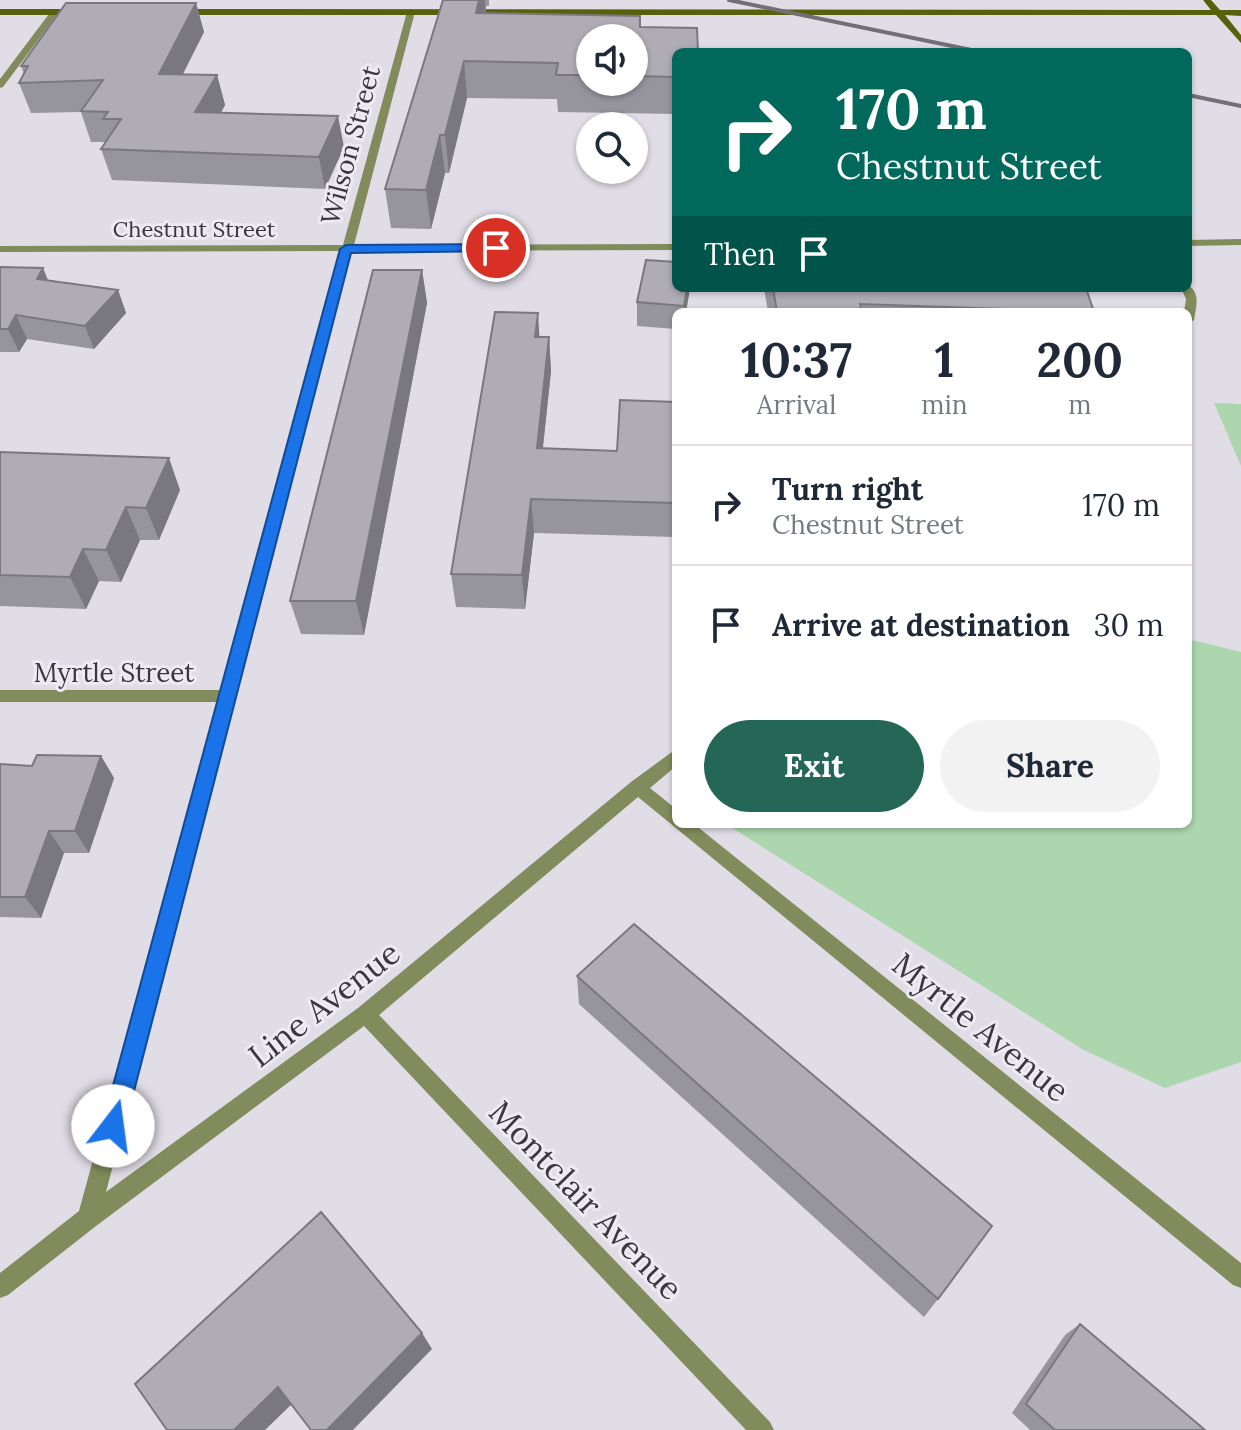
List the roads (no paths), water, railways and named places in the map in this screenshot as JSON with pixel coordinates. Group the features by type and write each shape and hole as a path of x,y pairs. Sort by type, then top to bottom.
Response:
{"main road":[{"path":"1207,0 1241,40"},
{"path":"0,12 84,12"},
{"path":"171,12 1241,13"}],"street":[{"path":"0,85 55,12"},
{"name":"Wilson Street","path":"88,1218 411,12"},
{"path":"1192,243 1241,242"},
{"name":"Chestnut Street","path":"0,249 672,247"},
{"name":"Myrtle Street","path":"0,696 229,696"},
{"name":"Line Avenue","path":"0,1287 88,1218 365,1014 672,759"},
{"path":"637,787 672,816"},
{"name":"Myrtle Avenue","path":"687,828 1241,1277"},
{"name":"Montclair Avenue","path":"365,1014 762,1430"}],"railway":[{"path":"729,0 962,48"},
{"path":"1192,96 1241,106"}]}
